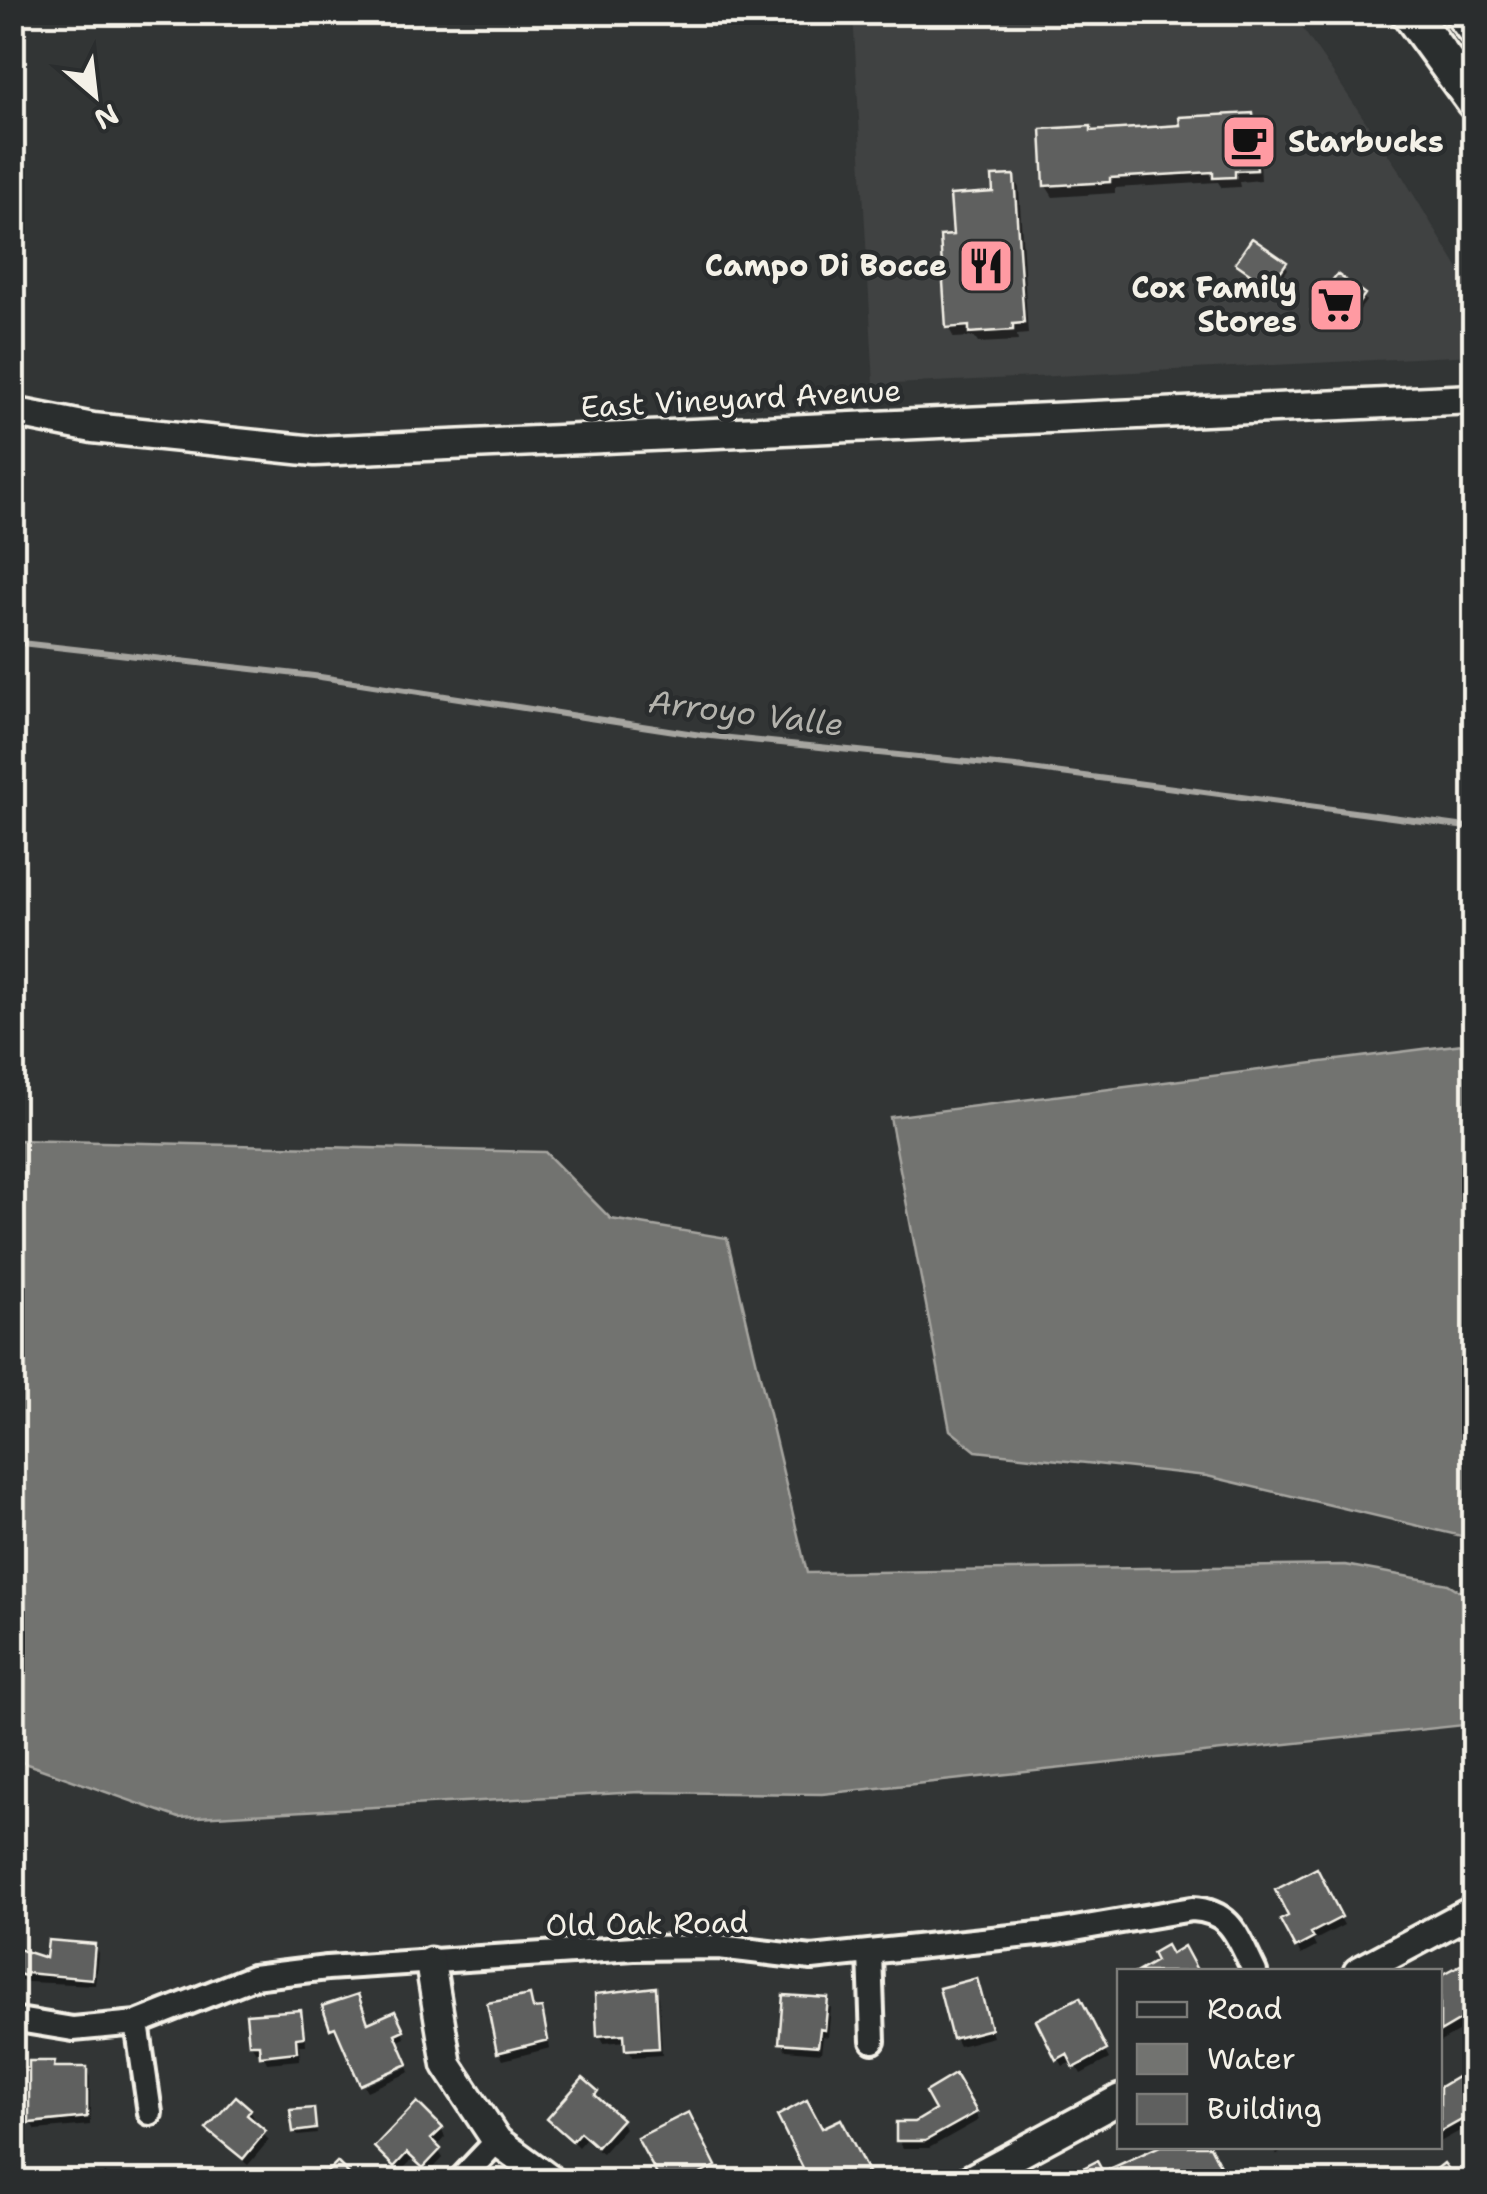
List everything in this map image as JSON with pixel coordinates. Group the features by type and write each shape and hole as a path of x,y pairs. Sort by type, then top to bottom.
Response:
{"highway":[{"path":"1409,12 1474,101"},
{"path":"1438,12 1474,62"},
{"path":"1462,12 1474,28"}],"street":[{"name":"East Vineyard Avenue","path":"12,412 93,428 315,451 1474,399"},
{"name":"Old Oak Road","path":"12,2018 73,2029 137,2023 253,1977 327,1968 634,1948 719,1948 812,1958 1057,1932 1192,1909 1213,1910 1231,1925 1253,1969"},
{"path":"1364,1969 1474,1910"},
{"path":"870,1953 873,2041"},
{"path":"430,1962 447,2065 497,2142 552,2182"},
{"path":"137,2023 150,2113"},
{"path":"966,2182 1117,2101"},
{"path":"458,2182 497,2142"}],"shaded area":[{"path":"853,13 1292,13 1398,169 1474,294 1474,355 874,385"}],"water":[{"path":"1463,1044 1474,1085 1474,1539 1207,1476 976,1451 950,1430 890,1117"},
{"path":"13,1140 545,1152 611,1219 727,1238 807,1573 1345,1565 1448,1584 1474,1600 1474,1724 822,1794 639,1792 179,1818 13,1759"}],"building":[{"path":"1253,113 1257,170 1235,171 1235,177 1213,178 1213,172 1044,186 1041,129 1091,126 1091,131 1180,125 1179,117"},
{"path":"1014,175 1024,323 1013,324 1013,330 969,333 969,326 946,328 940,236 953,235 950,195 993,192 992,176"},
{"path":"1252,238 1287,262 1270,287 1235,263"},
{"path":"1337,274 1365,294 1340,330 1311,310"},
{"path":"1317,1868 1342,1917 1311,1933 1314,1938 1295,1948 1280,1920 1288,1916 1275,1890"},
{"path":"48,1940 95,1944 92,1979 12,1972 12,1947 46,1958"},
{"path":"1166,1945 1171,1954 1184,1946 1196,1969 1142,1969 1156,1961 1152,1953"},
{"path":"1468,1961 1474,1973 1474,2012 1442,2031 1442,1975"},
{"path":"977,1978 991,2029 952,2039 939,1988"},
{"path":"656,1987 659,2048 625,2050 624,2034 597,2036 595,1994"},
{"path":"358,1994 368,2023 395,2011 404,2030 395,2034 408,2064 360,2085 322,2006"},
{"path":"530,1995 533,2009 542,2008 548,2040 497,2053 487,2003"},
{"path":"783,1995 828,1998 825,2030 820,2029 818,2046 779,2043"},
{"path":"1080,1997 1107,2050 1074,2068 1067,2054 1056,2060 1036,2020"},
{"path":"301,2010 304,2037 296,2038 297,2052 260,2056 259,2044 249,2044 246,2014"},
{"path":"29,2061 55,2061 54,2067 87,2067 87,2117 29,2123"},
{"path":"1474,2067 1474,2113 1442,2131 1442,2086"},
{"path":"955,2074 977,2112 925,2141 896,2141 896,2122 915,2122 935,2110 925,2092"},
{"path":"583,2078 598,2091 595,2095 622,2119 597,2147 580,2132 572,2141 547,2119"},
{"path":"236,2096 251,2109 247,2115 266,2131 243,2159 206,2129"},
{"path":"807,2100 822,2128 841,2119 868,2172 850,2180 847,2174 832,2182 810,2182 777,2116"},
{"path":"417,2102 443,2128 431,2139 441,2149 423,2168 407,2153 394,2167 374,2147"},
{"path":"314,2108 316,2129 293,2132 290,2110"},
{"path":"689,2112 716,2166 684,2182 661,2182 637,2138"},
{"path":"1153,2149 1212,2149 1226,2177 1217,2182 1083,2182 1077,2171 1097,2161 1103,2172"},
{"path":"337,2162 357,2182 317,2182"},
{"path":"1444,2163 1459,2182 1420,2182"}],"waterway":[{"name":"Arroyo Valle","path":"12,642 314,676 701,735 1016,767 1474,828"}],"place":[{"name":"Starbucks","path":"1249,142"},
{"name":"Campo Di Bocce","path":"986,266"},
{"name":"Cox Family Stores","path":"1336,305"}]}
